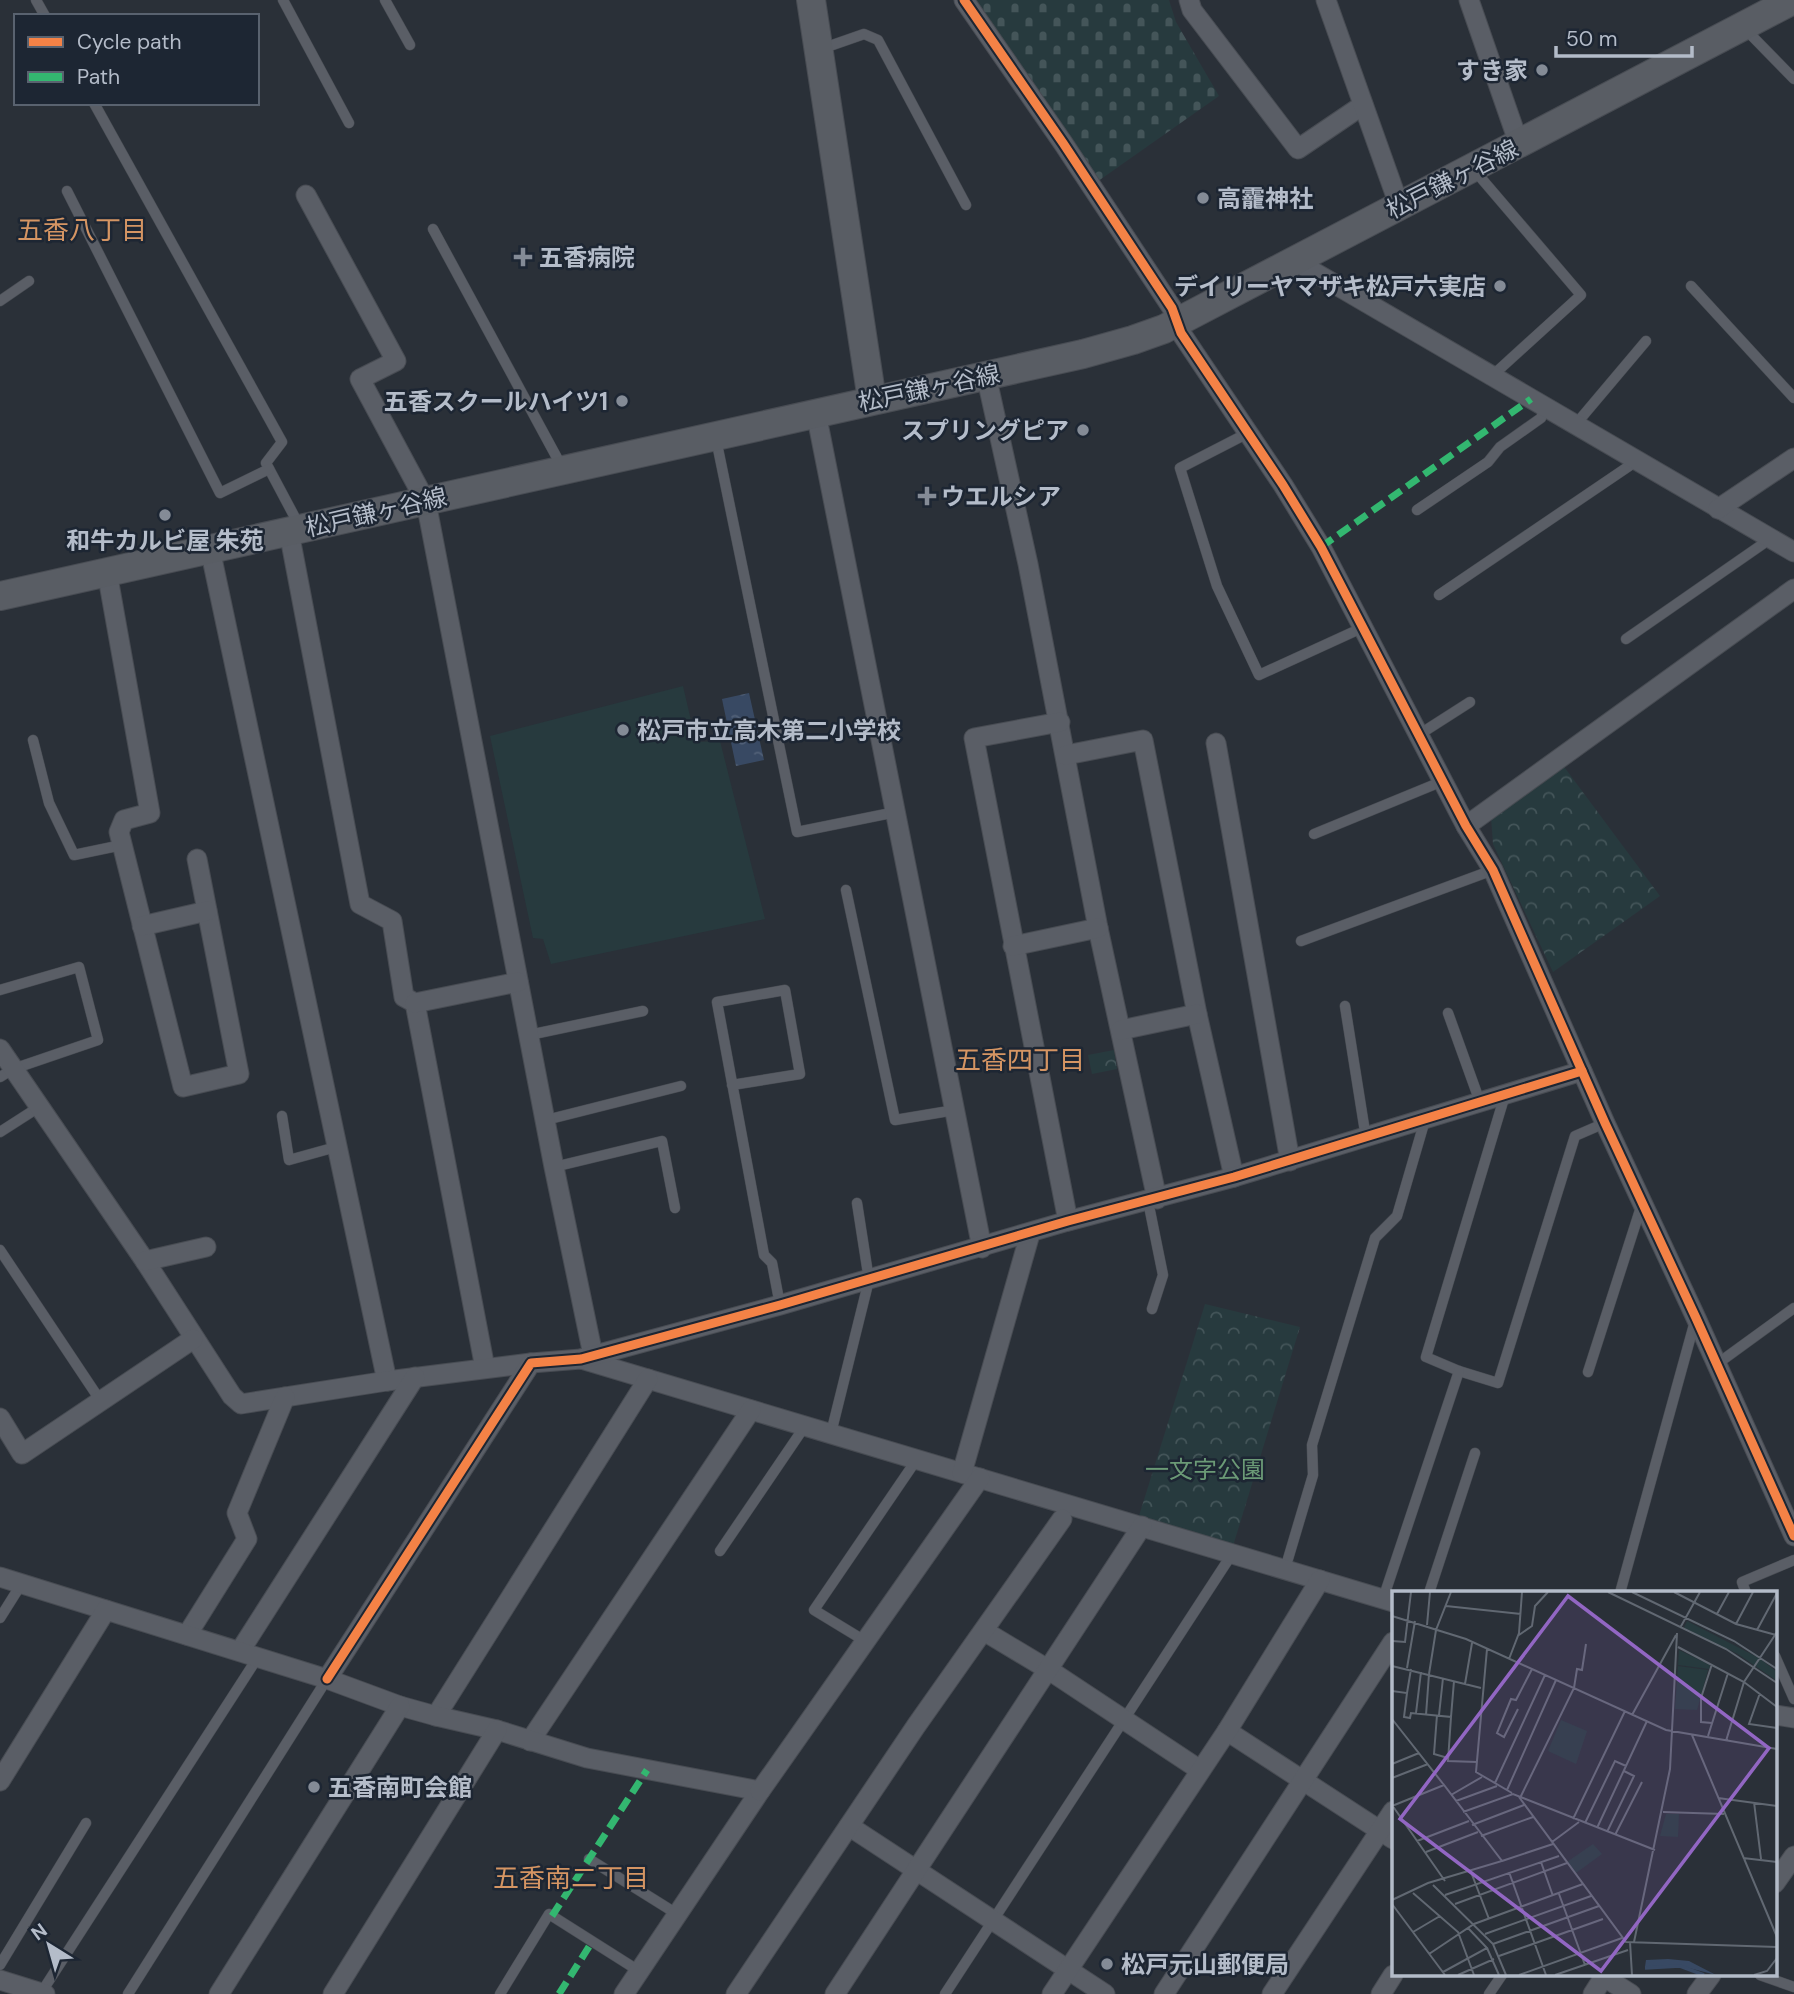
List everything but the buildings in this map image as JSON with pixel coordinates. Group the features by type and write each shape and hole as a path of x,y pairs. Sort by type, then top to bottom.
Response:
{"main road":[{"path":"811,0 835,184 872,400"},
{"name":"松戸鎌ヶ谷線","path":"0,596 426,502 1133,340 1178,321 1295,261 1793,0"}],"street":[{"path":"964,0 1172,309 1181,333 1283,485 1364,627 1466,826 1493,870 1581,1071 1794,1536"},
{"path":"1189,0 1192,10 1298,149 1363,105"},
{"path":"1326,0 1399,205"},
{"path":"1476,3 1519,144"},
{"path":"306,195 396,361 360,379 426,502 546,1120 587,1357"},
{"path":"1295,261 1794,551"},
{"path":"986,375 1060,722 1153,1200"},
{"path":"816,413 982,1248"},
{"path":"1718,509 1794,458"},
{"path":"295,530 360,904 392,921 404,997 415,1003 518,982"},
{"path":"211,549 387,1381"},
{"path":"107,572 150,813 124,820 119,832 183,1087 239,1074 197,859"},
{"path":"1466,826 1794,589"},
{"path":"1060,722 974,738 1068,1221"},
{"path":"1066,755 1143,740 1197,1014 1234,1177"},
{"path":"1216,743 1290,1161"},
{"path":"142,926 207,911"},
{"path":"1013,946 1098,928"},
{"path":"415,1003 485,1368"},
{"path":"1121,1030 1197,1014"},
{"path":"0,1049 6,1073 39,1107 145,1261 193,1339 232,1396 241,1404 415,1377 587,1357 1290,1161 1581,1071"},
{"path":"635,1986 677,1914 865,1641 971,1475 1030,1234"},
{"path":"145,1261 206,1247"},
{"path":"3,1430 22,1454 193,1339"},
{"path":"587,1357 648,1379 1388,1600"},
{"path":"327,1679 531,1363"},
{"path":"249,1654 415,1377"},
{"path":"436,1716 648,1379"},
{"path":"187,1635 247,1539 237,1513 285,1397"},
{"path":"530,1741 751,1410"},
{"path":"736,1994 916,1726 1062,1519"},
{"path":"835,1994 1142,1526"},
{"path":"0,1577 327,1679 400,1706 497,1730 587,1758 760,1791"},
{"path":"1052,1994 1227,1731 1320,1580"},
{"path":"0,1781 106,1610"},
{"path":"984,1631 1049,1670 1200,1770"},
{"path":"1164,1994 1392,1644"},
{"path":"219,1994 400,1706"},
{"path":"1776,1715 1794,1718"},
{"path":"333,1994 497,1730"},
{"path":"1227,1731 1387,1835"},
{"path":"1272,1994 1387,1835 1392,1815"},
{"path":"849,1826 1105,1994"},
{"path":"1776,1882 1794,1856"},
{"path":"1381,1994 1392,1976"},
{"path":"1593,1994 1603,1976"},
{"path":"1605,1976 1631,1994"},
{"path":"1697,1994 1710,1976"},
{"path":"0,1980 43,1993"}],"lane":[{"path":"283,0 349,124"},
{"path":"385,0 410,45"},
{"path":"1747,25 1752,36 1794,79"},
{"path":"818,51 864,34 878,40 966,205"},
{"path":"95,105 282,442 265,463 295,530"},
{"path":"1472,168 1581,295 1492,376"},
{"path":"67,191 220,493 269,469"},
{"path":"433,229 564,470"},
{"path":"0,301 29,281"},
{"path":"1691,286 1794,398"},
{"path":"1576,424 1646,341"},
{"path":"1417,510 1488,462 1500,447 1541,418 1545,407"},
{"path":"1248,433 1181,468 1217,586 1258,675 1364,627"},
{"path":"716,436 797,832 896,812"},
{"path":"1439,595 1638,460"},
{"path":"1626,639 1770,538"},
{"path":"1420,734 1470,702"},
{"path":"33,740 49,803 74,855 122,845"},
{"path":"1314,834 1443,781"},
{"path":"1301,941 1493,870"},
{"path":"846,890 895,1120 955,1110"},
{"path":"0,990 79,967 98,1040 6,1073"},
{"path":"732,1086 800,1074 785,990 716,1002 764,1255 772,1264 780,1305"},
{"path":"1345,1006 1366,1138"},
{"path":"529,1035 643,1011"},
{"path":"1448,1013 1480,1102"},
{"path":"546,1120 681,1086"},
{"path":"1505,1095 1426,1357 1459,1371 1498,1382 1575,1136 1605,1123"},
{"path":"0,1132 39,1107"},
{"path":"282,1116 289,1160 336,1147"},
{"path":"1285,1569 1313,1475 1312,1445 1375,1238 1397,1216 1426,1120"},
{"path":"554,1167 662,1141 675,1208"},
{"path":"1152,1309 1163,1275 1153,1200"},
{"path":"831,1433 869,1280 857,1203"},
{"path":"1588,1372 1643,1203"},
{"path":"0,1250 100,1400"},
{"path":"1717,1364 1794,1308"},
{"path":"1621,1591 1696,1318"},
{"path":"1388,1600 1459,1371"},
{"path":"720,1551 805,1426"},
{"path":"1430,1591 1475,1453"},
{"path":"865,1641 814,1610 916,1459"},
{"path":"944,1994 1232,1553"},
{"path":"1745,1591 1742,1583 1794,1560"},
{"path":"0,1619 22,1583"},
{"path":"43,1993 249,1654"},
{"path":"1776,1658 1794,1699"},
{"path":"128,1994 327,1679"},
{"path":"0,1965 86,1824"},
{"path":"589,1860 677,1914"},
{"path":"500,1994 549,1914 635,1986"},
{"path":"1489,1994 1501,1976"},
{"path":"1763,1976 1794,1987"}],"green space":[{"path":"972,0 1169,0 1176,22 1219,96 1094,184"},
{"path":"683,686 696,742 720,741 765,919 551,964 543,939 533,938 490,736"},
{"path":"1562,764 1660,896 1553,972 1493,844 1491,817"},
{"path":"1114,1050 1117,1069 1092,1074 1088,1055"},
{"name":"一文字公園","path":"1205,1304 1300,1327 1233,1546 1138,1519"}],"water":[{"path":"749,693 764,760 736,766 722,699"}],"marked path":[{"path":"1321,547 1531,399"},
{"path":"552,1916 647,1770"},
{"path":"559,1994 592,1942"}],"cycle path":[{"path":"964,0 1172,308 1181,333 1283,485 1321,547 1466,826 1493,870 1605,1123 1794,1536"},
{"path":"327,1679 531,1363 581,1359 780,1305 1068,1221 1234,1177 1582,1071"}],"place":[{"name":"すき家","path":"1542,70"},
{"name":"高靇神社","path":"1203,198"},
{"name":"五香病院","path":"523,257"},
{"name":"デイリーヤマザキ松戸六実店","path":"1500,286"},
{"name":"五香スクールハイツ1","path":"622,401"},
{"name":"スプリングピア","path":"1083,430"},
{"name":"ウエルシア","path":"927,496"},
{"name":"和牛カルビ屋 朱苑","path":"165,515"},
{"name":"松戸市立高木第二小学校","path":"623,730"},
{"name":"五香南町会館","path":"314,1787"},
{"name":"松戸元山郵便局","path":"1107,1964"}],"district":[{"name":"五香八丁目","path":"82,230"},
{"name":"五香四丁目","path":"1020,1060"},
{"name":"五香南二丁目","path":"571,1878"}]}
